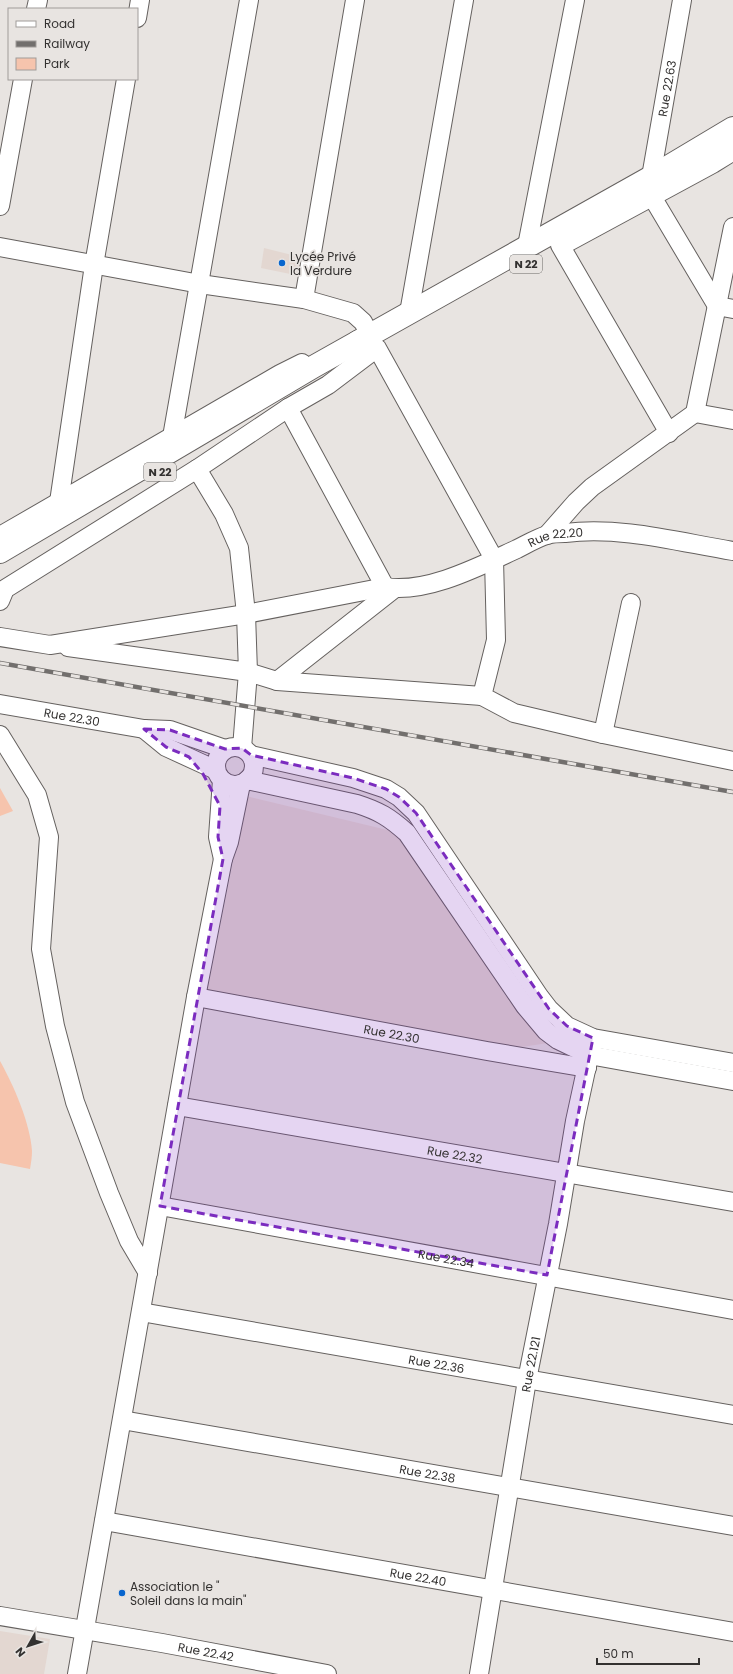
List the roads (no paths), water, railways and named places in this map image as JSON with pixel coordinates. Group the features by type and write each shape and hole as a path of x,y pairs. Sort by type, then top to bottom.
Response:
{"main road":[{"path":"716,155 721,127 733,119"},
{"name":"N 22","path":"716,155 733,128"},
{"name":"N 22","path":"0,564 373,342 409,313 527,246 716,155 733,149"},
{"name":"N 22","path":"0,552 373,342 560,245 651,186"}],"street":[{"path":"138,12 140,0"},
{"path":"172,437 249,0"},
{"path":"304,299 355,0"},
{"path":"409,313 464,0"},
{"path":"527,246 575,0"},
{"name":"Rue 22.63","path":"651,186 682,0"},
{"path":"0,206 23,80"},
{"path":"58,502 94,265 126,80"},
{"path":"651,186 725,308"},
{"path":"547,535 576,502 592,487 695,413 725,308 733,227"},
{"path":"560,245 669,433"},
{"path":"0,247 200,284 304,299 353,313 363,322 494,559 496,640 482,696"},
{"path":"0,601 5,589 197,469 288,408 328,385 373,342"},
{"path":"0,536 280,374 306,361 373,342"},
{"path":"277,681 389,588 288,408"},
{"path":"695,413 733,420"},
{"path":"197,469 224,514 239,548 246,614 248,672 239,751"},
{"name":"Rue 22.20","path":"50,645 246,614 389,588 427,584 494,559 547,535 581,531 606,531 648,536 733,551"},
{"path":"603,734 631,603"},
{"path":"0,637 248,672 277,681 482,696 514,712 603,734 733,761"},
{"name":"Rue 22.30","path":"0,704 144,729 170,730 239,751 353,778 386,789 399,797 416,814 549,1009 567,1026 590,1054 733,1081"},
{"path":"144,729 166,747 219,775 231,784 244,782 356,804 373,809 390,818 407,833 536,1020 558,1040 590,1054"},
{"path":"0,735 37,796 49,837 41,949 55,1026 73,1094 109,1193 126,1234 148,1273"},
{"path":"222,859 218,837 220,806 217,758 239,751"},
{"path":"77,1674 196,997 222,859 229,842 244,782 254,771 253,760 239,751"},
{"path":"189,758 203,774 220,806"},
{"name":"Rue 22.30","path":"196,997 481,1050 590,1054 733,1063"},
{"name":"Rue 22.121","path":"478,1674 527,1380 575,1121 590,1054"},
{"name":"Rue 22.32","path":"177,1106 733,1202"},
{"name":"Rue 22.34","path":"160,1206 547,1275 733,1310"},
{"name":"Rue 22.36","path":"141,1312 733,1415"},
{"name":"Rue 22.38","path":"122,1420 733,1526"},
{"name":"Rue 22.40","path":"104,1521 733,1632"},
{"name":"Rue 22.42","path":"0,1616 328,1674"}],"railway":[{"path":"0,663 733,792"}],"place":[{"name":"Lycée Privé la Verdure","path":"282,263"},
{"name":"Association le \" Soleil dans la main\"","path":"122,1593"}]}
